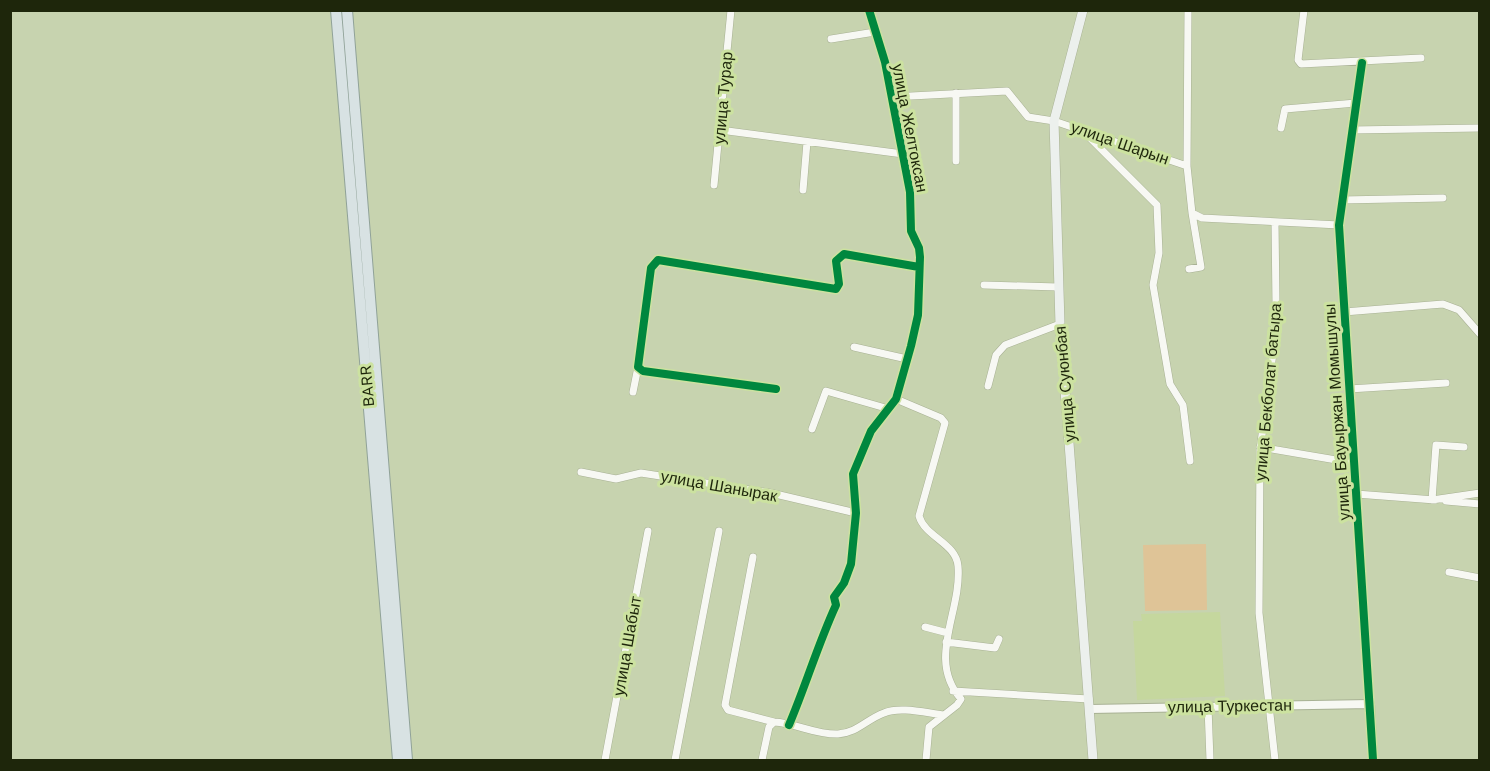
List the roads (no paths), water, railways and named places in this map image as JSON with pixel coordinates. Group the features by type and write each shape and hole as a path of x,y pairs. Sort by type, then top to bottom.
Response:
{"highway":[{"name":"BARR","path":"336,10 398,760"},
{"name":"BARR","path":"347,10 407,760"}],"main road":[{"name":"улица Суюнбая","path":"1083,10 1054,121 1060,324 1093,760"}],"street":[{"name":"улица Турар","path":"714,185 730,10"},
{"name":"улица Желтоксан","path":"789,725 836,605 834,597 844,583 851,564 856,513 852,488 857,463 871,431 896,399 918,315 919,248 911,231 910,192 892,97 869,10"},
{"path":"1188,10 1187,166 1201,267 1188,269"},
{"path":"1304,10 1298,60 1301,64 1362,63 1422,58"},
{"path":"831,39 875,32"},
{"name":"улица Бауыржан Момышулы","path":"1362,63 1339,225 1373,760"},
{"name":"улица Шарын","path":"956,93 1007,91 1028,117 1054,121 1187,166"},
{"path":"892,97 956,93 956,161"},
{"path":"1281,128 1285,109 1356,103"},
{"path":"1352,130 1479,128"},
{"path":"720,130 903,154"},
{"path":"1083,130 1157,205 1159,253 1153,285 1170,384 1183,405 1190,461"},
{"path":"803,190 807,142"},
{"path":"1342,200 1443,198"},
{"path":"1192,213 1203,218 1339,225"},
{"name":"улица Бекболат батыра","path":"1275,222 1274,353 1260,447 1259,613 1275,760"},
{"path":"633,392 639,367 651,268 658,260 836,289 839,284 836,261 844,254 919,267"},
{"path":"984,285 1058,287"},
{"path":"1344,312 1443,304 1459,310 1479,334"},
{"path":"988,386 996,355 1005,345 1060,324"},
{"path":"854,347 908,359"},
{"path":"639,367 643,371 776,389"},
{"path":"1349,389 1446,383"},
{"path":"812,429 826,391 890,409"},
{"path":"896,399 941,418 945,423 919,516 923,524 956,557 956,604 946,642 944,668 953,691 961,699 929,727 926,760"},
{"path":"1432,500 1436,445 1464,447"},
{"path":"1260,447 1354,464"},
{"name":"улица Шанырак","path":"581,472 616,479 629,474 651,474 771,494 856,513"},
{"path":"1432,500 1479,493"},
{"path":"1356,494 1479,504"},
{"name":"улица Шабыт","path":"606,760 648,531"},
{"path":"675,760 719,531"},
{"path":"753,557 725,705 728,710 827,734 841,734 858,729 881,714 891,711 944,715"},
{"path":"1449,572 1479,578"},
{"path":"925,627 948,633"},
{"path":"946,642 995,648 999,639"},
{"name":"улица Туркестан","path":"953,691 1090,704 1208,707 1370,704"},
{"path":"1208,707 1210,760"},
{"path":"762,760 769,727 774,722"}]}
